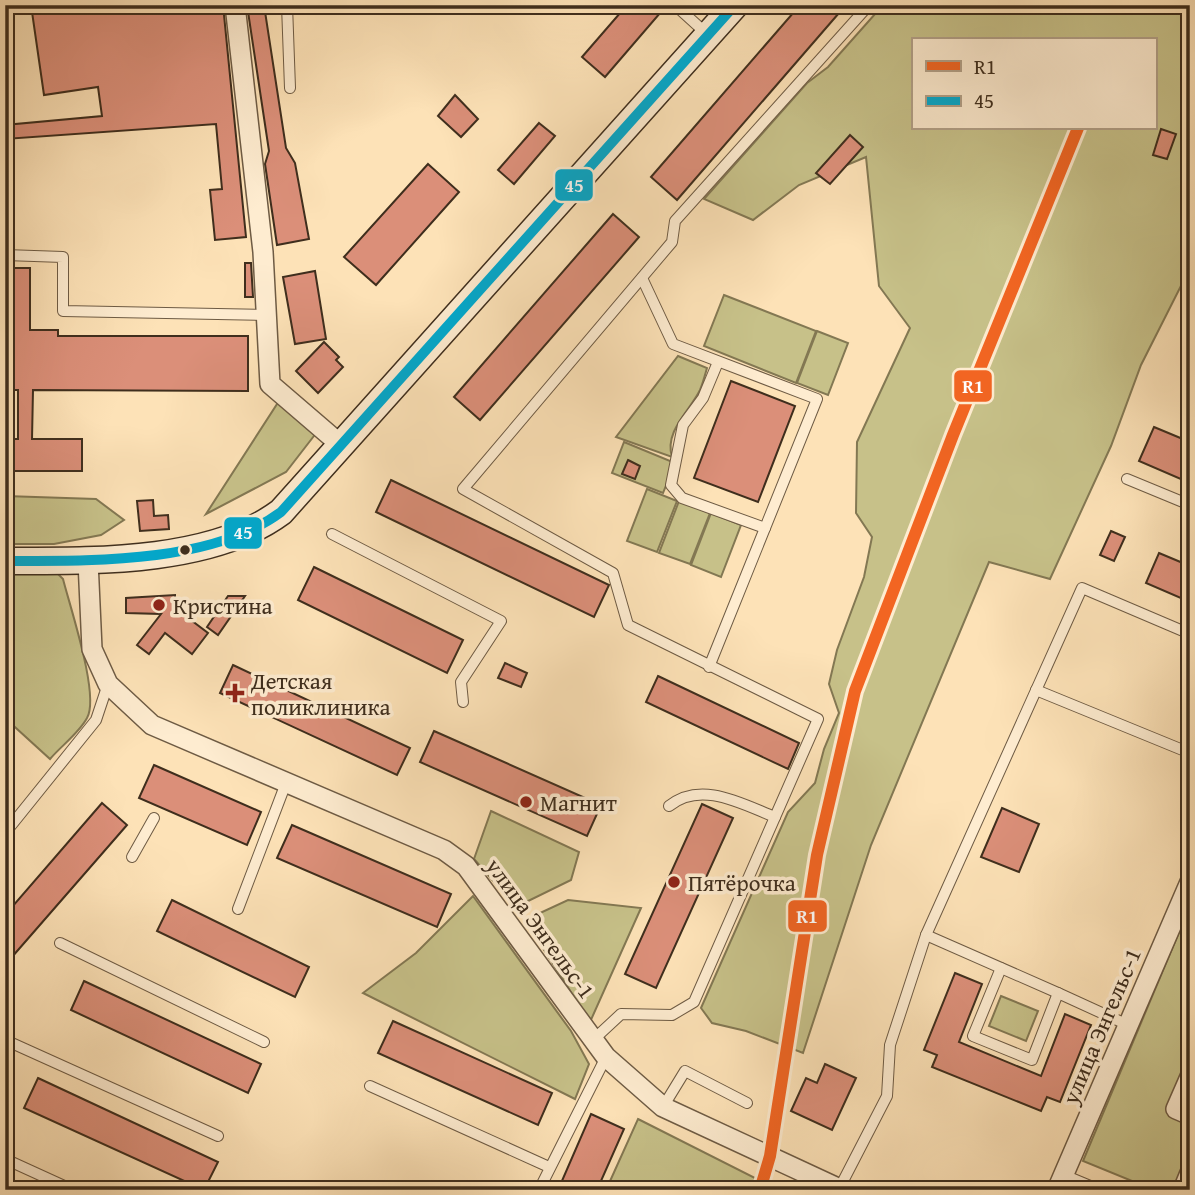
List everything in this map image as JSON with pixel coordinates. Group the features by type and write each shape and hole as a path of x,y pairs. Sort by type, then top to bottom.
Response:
{"main road":[{"path":"5,561 88,561 173,552 243,536 281,512 735,5"}],"street":[{"path":"235,5 268,315 270,384 341,445"},
{"name":"улица Энгельс-1","path":"88,561 92,649 108,684 152,725 444,850 466,866 606,1057 663,1107 841,1189"},
{"name":"улица Энгельс-1","path":"1061,1182 1190,882"},
{"path":"1190,1077 1176,1109 1190,1115"},
{"path":"1183,1190 1190,1173"}],"lane":[{"path":"287,5 290,88"},
{"path":"675,5 708,36"},
{"path":"593,1041 621,1014 672,1015 694,1002 818,719 628,625 613,573 463,489 672,242 675,222 869,5"},
{"path":"5,254 63,257 62,311 268,315"},
{"path":"642,278 673,344 817,399 709,667"},
{"path":"718,362 703,398 689,413 683,425 671,485 682,498 765,528"},
{"path":"1128,479 1190,505"},
{"path":"332,534 501,621 461,682 463,702"},
{"path":"841,1189 887,1096 890,1045 926,935 1082,588 1190,634"},
{"path":"5,833 96,720 108,684"},
{"path":"1036,690 1190,753"},
{"path":"238,909 286,783"},
{"path":"669,806 680,798 711,793 775,817"},
{"path":"132,857 155,818"},
{"path":"926,935 1128,1025"},
{"path":"60,943 264,1042"},
{"path":"1001,968 972,1036 1032,1060 1058,993"},
{"path":"5,1040 218,1136"},
{"path":"539,1190 606,1057"},
{"path":"663,1107 685,1071 747,1103"},
{"path":"370,1086 549,1167"},
{"path":"5,1159 73,1190"},
{"path":"1061,1182 1099,1190"}],"shaded area":[{"path":"883,5 1190,5 1190,268 1141,365 1111,446 1050,579 989,562 871,845 803,1053 746,1031 712,1023 701,1008 788,812 815,783 824,749 839,713 829,684 837,650 864,577 872,537 856,513 857,442 910,328 879,286 866,157 799,185 753,220 704,199 807,83 828,67"},
{"path":"724,295 816,331 796,383 704,346"},
{"path":"817,331 848,343 828,395 797,383"},
{"path":"678,356 707,368 696,398 675,430 670,448 672,457 616,437"},
{"path":"279,401 317,432 286,472 206,514"},
{"path":"624,442 675,463 663,493 612,473"},
{"path":"647,489 677,501 657,552 627,541"},
{"path":"5,496 96,499 124,520 101,535 54,544 5,544"},
{"path":"679,501 710,513 690,564 659,553"},
{"path":"711,513 741,525 721,577 691,565"},
{"path":"5,572 58,574 63,579 82,651 90,691 87,718 50,759 5,718"},
{"path":"491,811 579,852 571,880 516,907 474,859"},
{"path":"473,896 571,1031 589,1064 575,1099 363,993 416,953"},
{"path":"568,900 641,908 590,1022 525,920"},
{"path":"1190,906 1190,1190 1154,1190 1083,1161"},
{"path":"1001,996 1038,1011 1026,1041 989,1026"},
{"path":"638,1119 759,1180 757,1190 606,1190"}],"building":[{"path":"31,5 223,5 246,237 215,240 210,190 222,189 216,124 5,139 5,125 102,116 98,87 44,95"},
{"path":"247,5 264,5 286,148 295,163 309,239 277,245 265,164 269,151"},
{"path":"627,5 667,5 605,77 582,57"},
{"path":"800,5 830,5 839,13 677,200 651,177"},
{"path":"455,95 478,119 461,137 438,116"},
{"path":"539,123 555,136 514,184 498,170"},
{"path":"1161,129 1176,134 1167,159 1153,155"},
{"path":"850,135 863,147 830,184 816,173"},
{"path":"428,164 459,192 376,285 344,257"},
{"path":"613,214 639,237 480,420 454,397"},
{"path":"245,263 251,263 253,297 245,297"},
{"path":"5,268 30,268 30,330 58,330 58,336 248,336 248,391 33,390 32,439 82,439 82,471 5,471 5,439 18,439 18,390 5,390"},
{"path":"315,271 326,339 295,344 283,277"},
{"path":"324,342 339,357 336,360 343,367 318,393 296,371"},
{"path":"731,381 795,406 758,502 694,478"},
{"path":"1154,427 1190,442 1190,483 1139,461"},
{"path":"628,460 640,466 635,479 622,474"},
{"path":"391,480 609,585 594,617 376,512"},
{"path":"153,500 154,516 168,515 169,529 140,531 137,501"},
{"path":"1111,531 1125,537 1114,561 1100,555"},
{"path":"1159,553 1190,566 1190,602 1146,583"},
{"path":"314,567 463,640 447,673 298,600"},
{"path":"175,595 175,608 208,633 192,654 165,633 149,654 137,645 161,614 126,613 126,598"},
{"path":"228,596 245,596 218,635 207,627"},
{"path":"505,663 527,673 521,687 498,678"},
{"path":"233,665 410,748 397,775 220,693"},
{"path":"658,676 799,743 788,769 646,702"},
{"path":"434,731 601,805 587,836 420,762"},
{"path":"154,765 261,812 247,845 139,798"},
{"path":"102,803 127,825 5,965 5,915"},
{"path":"702,804 733,818 656,988 625,974"},
{"path":"1002,808 1039,824 1019,872 981,857"},
{"path":"292,825 451,894 437,927 277,858"},
{"path":"172,900 309,967 295,997 157,931"},
{"path":"955,973 982,984 959,1042 1041,1076 1065,1014 1091,1025 1060,1102 1047,1097 1041,1111 932,1067 937,1055 924,1050"},
{"path":"84,981 261,1064 248,1093 71,1010"},
{"path":"393,1021 552,1093 538,1125 378,1053"},
{"path":"825,1064 856,1078 832,1130 791,1111 806,1078 817,1083"},
{"path":"38,1078 218,1162 204,1190 24,1108"},
{"path":"591,1114 624,1129 597,1190 558,1190"}],"transit line":[{"name":"45","path":"5,561 111,559 185,550 220,542 253,529 281,512 735,5"},
{"name":"R1","path":"760,1190 770,1156 817,855 855,691 953,435 1077,130"}],"place":[{"name":"Кристина","path":"159,605"},
{"name":"Детская поликлиника","path":"235,693"},
{"name":"Магнит","path":"526,802"},
{"name":"Пятёрочка","path":"674,882"}]}
